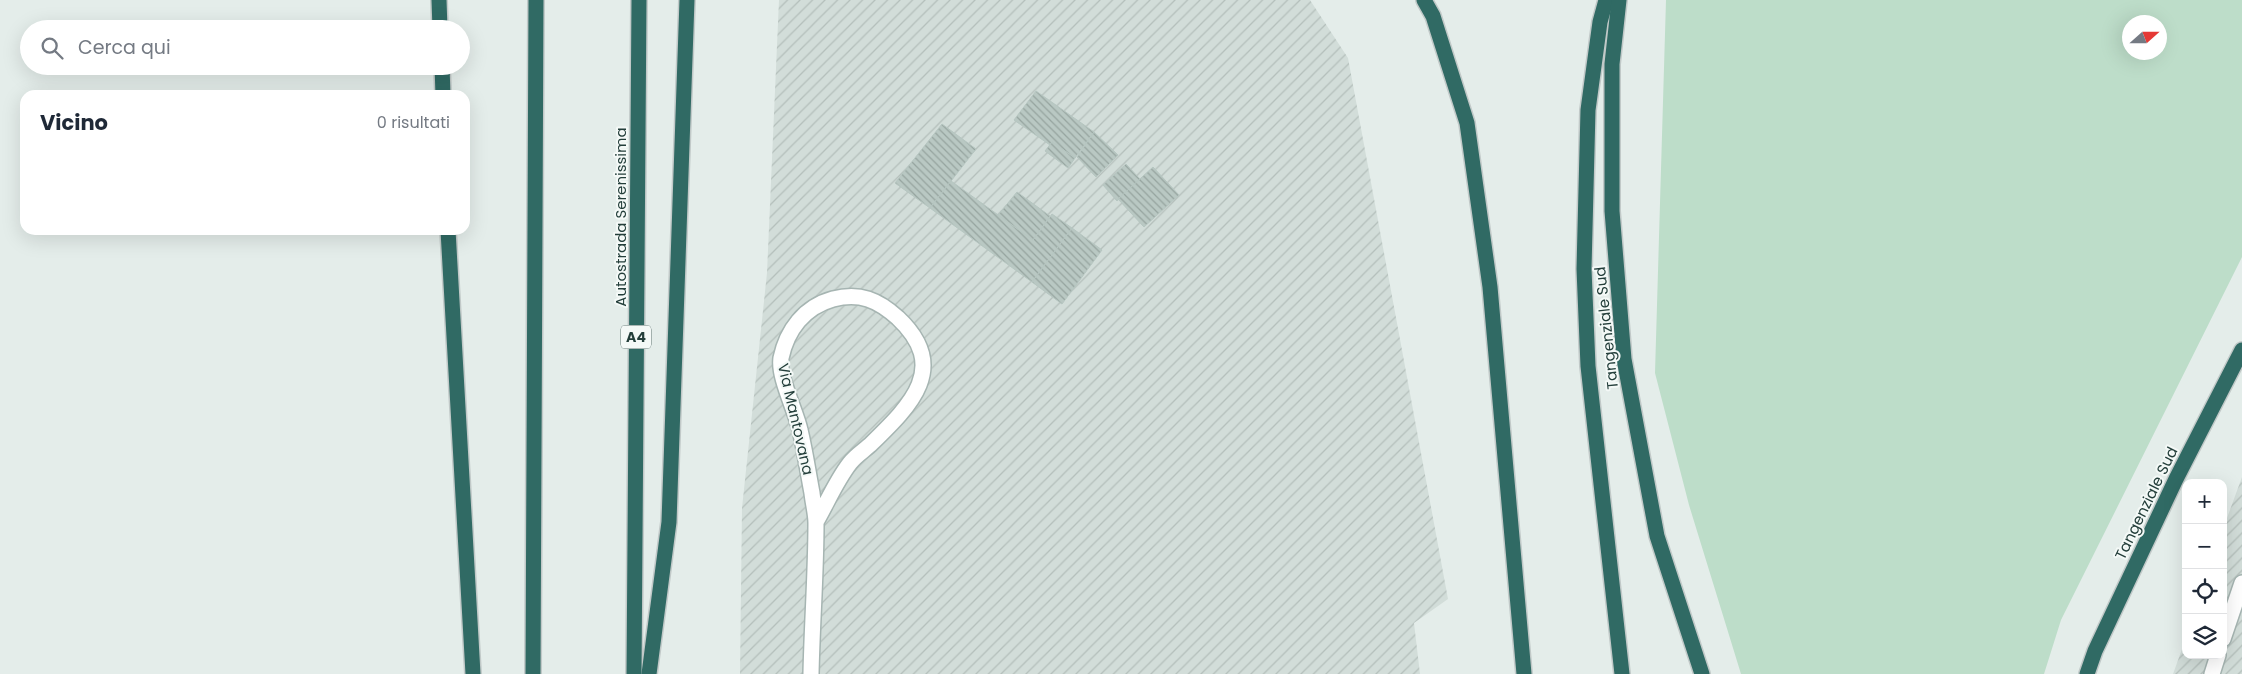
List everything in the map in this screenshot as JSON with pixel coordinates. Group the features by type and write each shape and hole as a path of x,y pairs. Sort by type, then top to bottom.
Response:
{"highway":[{"path":"439,0 440,20"},
{"path":"533,674 536,0"},
{"name":"Autostrada Serenissima","path":"634,674 638,0"},
{"path":"649,674 669,522 687,0"},
{"path":"1424,0 1433,16 1467,123 1490,287 1524,674"},
{"path":"1606,0 1600,22 1588,110 1584,269 1588,366 1622,674"},
{"name":"Tangenziale Sud","path":"1619,0 1612,64 1612,211 1624,359 1657,536 1702,674"},
{"path":"442,75 443,90"},
{"path":"448,235 473,674"},
{"name":"Tangenziale Sud","path":"2088,674 2095,651 2176,479 2242,350"}],"street":[{"name":"Via Mantovana","path":"811,674 816,522 800,429 785,382 781,360 792,328 803,314 817,305 832,299 854,296 875,301 906,326 918,348 924,367 920,384 906,408 850,462 816,522"},
{"path":"2227,627 2242,583"},
{"path":"2212,674 2217,659"}],"shaded area":[{"path":"779,0 1310,0 1348,58 1448,599 1414,623 1420,674 740,674 742,508 767,273"},
{"path":"2242,477 2242,674 2173,674 2182,649 2182,659 2227,659 2227,518"}],"green space":[{"path":"1666,0 2242,0 2242,257 2061,620 2044,674 1741,674 1689,505 1655,373"}],"building":[{"path":"1036,91 1094,132 1075,158 1052,142 1050,145 1014,120"},
{"path":"942,124 976,149 930,208 895,183"},
{"path":"1094,132 1118,155 1096,177 1077,157"},
{"path":"1052,142 1075,158 1068,168 1045,151"},
{"path":"1126,164 1140,179 1117,201 1103,185"},
{"path":"1153,167 1179,195 1144,227 1118,199"},
{"path":"951,181 1033,240 1052,214 1072,228 1032,282 930,208"},
{"path":"1017,192 1050,216 1033,240 998,215"},
{"path":"1072,228 1102,250 1062,304 1032,282"}]}
